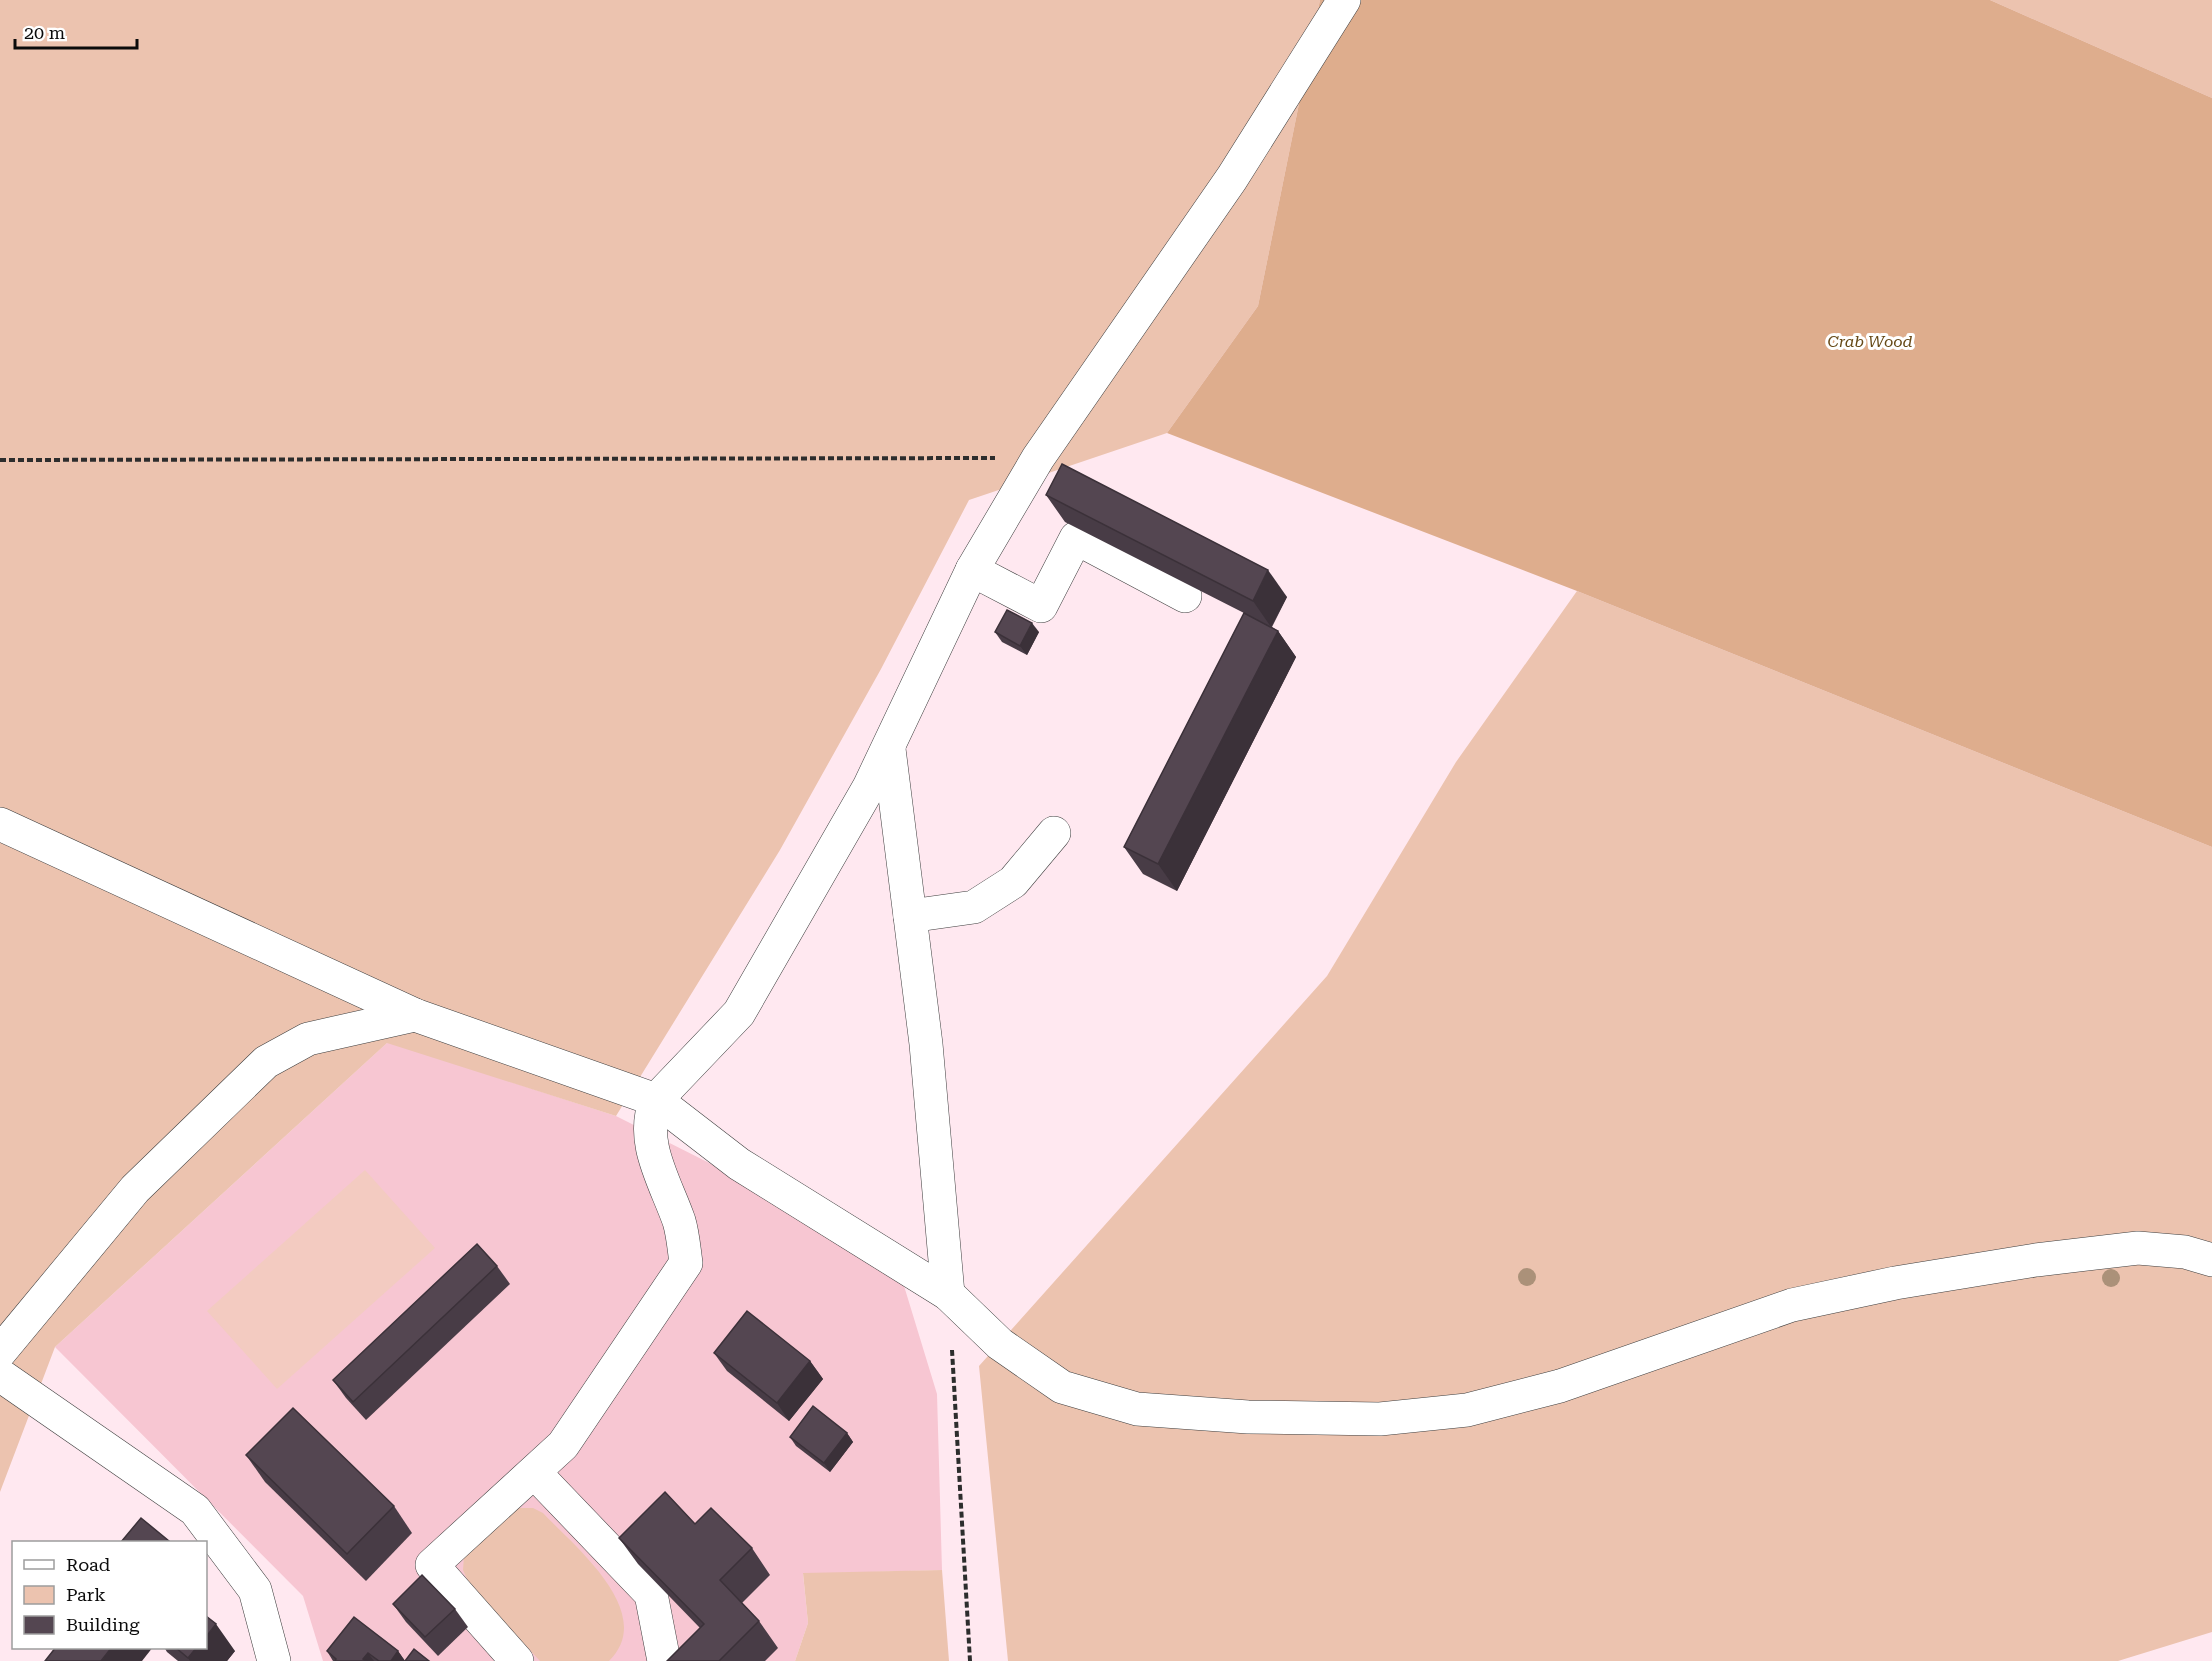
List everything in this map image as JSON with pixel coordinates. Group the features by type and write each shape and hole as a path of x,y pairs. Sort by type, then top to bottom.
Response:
{"lane":[{"path":"517,1661 432,1565 563,1445 686,1263 680,1223 655,1167 650,1116 656,1100 739,1013 807,898 889,749 972,570 1038,458 1232,178 1344,0"},
{"path":"972,570 1041,606 1076,538 1185,596"},
{"path":"889,749 926,1044 948,1294"},
{"path":"0,824 415,1015 656,1100 739,1164 948,1294 1000,1344 1062,1388 1126,1406 1248,1417 1380,1419 1467,1410 1560,1386 1792,1305 1895,1283 2036,1260 2138,1248 2185,1252 2212,1260"},
{"path":"910,916 974,907 1013,882 1054,833"},
{"path":"0,1352 135,1189 266,1062 308,1039 415,1015"},
{"path":"0,1375 195,1510 255,1590 274,1661"},
{"path":"534,1472 651,1594 664,1661"}],"path":[{"path":"0,460 1038,458"},
{"path":"948,1294 970,1661"}],"shaded area":[{"path":"388,1042 616,1116 751,1184 901,1276 937,1394 942,1570 803,1574 808,1623 795,1661 323,1661 303,1596 55,1347"},
{"path":"365,1170 435,1248 277,1389 207,1311"}],"green space":[{"path":"0,0 1320,0 1258,306 1167,433 969,500 881,669 780,850 616,1116 387,1043 55,1347 0,1492"},
{"name":"Crab Wood","path":"1320,0 1990,0 2212,98 2212,847 1577,591 1167,433 1258,306"},
{"path":"1990,0 2212,0 2212,98"},
{"path":"1577,591 2212,847 2212,1632 2118,1661 1008,1661 979,1366 1327,976 1456,762"},
{"path":"533,1508 543,1513 606,1581 618,1602 624,1622 622,1642 609,1661 540,1661 470,1586 463,1570 464,1556 509,1511"},
{"path":"942,1570 949,1661 795,1661 808,1623 803,1573"}],"building":[{"path":"1062,464 1268,570 1253,601 1046,495"},
{"path":"1007,610 1032,623 1020,646 995,632"},
{"path":"1244,613 1278,631 1158,864 1124,847"},
{"path":"477,1244 497,1266 353,1402 333,1380"},
{"path":"747,1311 810,1361 777,1403 714,1353"},
{"path":"813,1406 847,1433 824,1463 790,1437"},
{"path":"293,1408 394,1506 347,1554 246,1455"},
{"path":"665,1492 695,1524 711,1508 752,1548 720,1580 759,1621 719,1661 667,1661 704,1624 619,1538"},
{"path":"141,1518 169,1541 122,1541"},
{"path":"422,1575 455,1609 425,1637 393,1604"},
{"path":"207,1617 216,1624 207,1636"},
{"path":"354,1617 398,1651 391,1661 379,1661 368,1653 363,1659 367,1661 335,1661 336,1659 327,1651"},
{"path":"54,1649 110,1649 101,1661 45,1661"},
{"path":"177,1649 195,1649 188,1658"},
{"path":"414,1649 429,1661 405,1661"}]}
